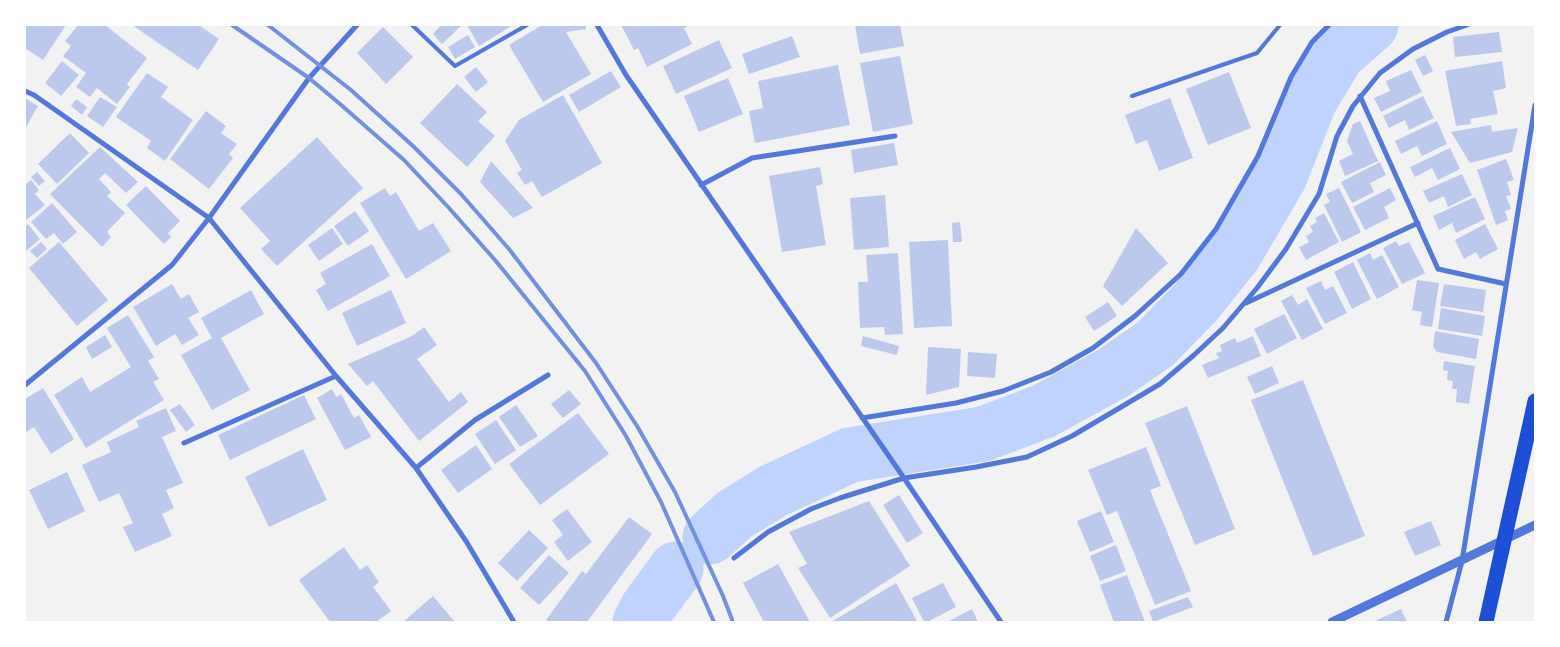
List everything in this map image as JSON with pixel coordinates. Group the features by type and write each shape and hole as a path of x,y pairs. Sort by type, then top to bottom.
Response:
{"highway":[{"path":"1486,622 1535,401"}],"street":[{"path":"25,385 172,265 209,218 309,78 357,25"},
{"path":"598,25 626,75 900,471 1001,622"},
{"path":"862,418 956,404 1003,391 1051,372 1093,348 1135,316 1181,274 1216,229 1258,156 1291,77 1312,42 1329,25"},
{"path":"734,558 768,532 810,509 904,478 976,467 1027,456 1072,436 1160,384 1223,328 1286,249 1319,194 1337,136 1360,96 1380,73 1413,49 1447,32 1467,25"},
{"path":"25,90 209,218 336,376 416,468 466,540 514,622"},
{"path":"1360,96 1438,269 1506,284"},
{"path":"1446,622 1462,560 1535,106"},
{"path":"701,185 752,158 895,136"},
{"path":"1244,303 1418,222"},
{"path":"416,468 475,420 548,375"},
{"path":"184,443 336,376"},
{"path":"1332,622 1535,525"}],"lane":[{"path":"412,25 455,66 527,25"},
{"path":"1132,96 1257,53 1280,25"}],"building":[{"path":"25,25 66,25 43,60 25,48"},
{"path":"78,25 105,25 147,58 127,84 130,87 117,104 97,88 90,97 76,87 86,73 63,56 71,46 65,41"},
{"path":"132,25 199,25 219,39 198,70"},
{"path":"441,25 462,25 442,44 433,34"},
{"path":"467,25 509,25 510,27 479,46"},
{"path":"542,25 585,25 586,29 566,32 591,74 543,102 509,45"},
{"path":"621,25 690,25 684,28 692,44 647,67 638,48 634,50"},
{"path":"855,25 900,25 904,46 860,54"},
{"path":"383,27 413,57 386,84 357,53"},
{"path":"1499,32 1502,52 1455,57 1453,37"},
{"path":"468,35 475,47 455,59 448,47"},
{"path":"792,36 800,57 749,74 742,54"},
{"path":"719,40 732,68 676,94 663,66"},
{"path":"1425,55 1433,71 1423,76 1415,60"},
{"path":"900,56 913,124 873,132 860,63"},
{"path":"62,61 79,75 61,96 45,83"},
{"path":"1502,61 1506,88 1493,91 1498,114 1470,119 1471,124 1456,126 1445,71"},
{"path":"838,65 850,125 755,143 749,111 763,108 758,81"},
{"path":"476,67 488,82 476,92 464,77"},
{"path":"1411,70 1422,92 1381,112 1374,98 1390,91 1386,81"},
{"path":"611,71 621,87 579,112 569,95"},
{"path":"1229,72 1251,128 1208,145 1186,89"},
{"path":"147,73 168,87 161,97 193,120 165,161 147,148 151,141 116,117"},
{"path":"728,78 743,114 699,132 684,96"},
{"path":"457,84 487,112 478,121 495,136 467,167 420,123"},
{"path":"563,95 602,163 542,197 532,181 525,185 517,173 522,170 505,141 519,120"},
{"path":"1423,96 1434,118 1409,130 1405,120 1389,128 1383,116"},
{"path":"100,97 117,107 103,127 87,116"},
{"path":"25,98 38,106 25,129"},
{"path":"1170,98 1193,158 1159,171 1147,140 1136,144 1125,115"},
{"path":"76,99 87,107 82,115 71,106"},
{"path":"206,111 226,126 221,133 237,144 229,154 233,158 209,189 170,159"},
{"path":"1360,121 1378,161 1345,176 1339,161 1353,154 1347,141 1353,124"},
{"path":"1437,121 1447,144 1422,156 1417,146 1401,154 1395,141"},
{"path":"1491,125 1492,132 1518,128 1512,152 1470,163 1451,132"},
{"path":"70,133 89,153 57,184 38,164"},
{"path":"317,137 363,188 277,266 261,249 270,241 240,208"},
{"path":"894,143 898,165 854,173 851,150"},
{"path":"100,147 138,182 126,193 105,173 99,179 111,192 107,196 125,213 107,232 111,237 102,247 50,194"},
{"path":"1450,148 1460,169 1438,180 1432,168 1415,177 1410,167"},
{"path":"1506,159 1514,180 1507,182 1511,195 1506,196 1511,209 1505,211 1508,220 1496,225 1477,170"},
{"path":"491,161 533,208 513,218 480,182"},
{"path":"1380,162 1386,175 1370,183 1374,192 1352,203 1341,182"},
{"path":"820,167 823,184 816,186 826,245 782,252 769,176"},
{"path":"37,172 45,181 39,186 31,177"},
{"path":"1462,174 1472,195 1448,207 1444,196 1429,203 1423,191"},
{"path":"31,180 39,190 35,194 45,205 25,221 25,185"},
{"path":"146,186 180,221 168,233 171,237 164,244 126,205"},
{"path":"385,188 390,196 396,192 419,231 433,223 451,251 406,279 360,203"},
{"path":"1339,188 1361,232 1342,242 1324,205 1330,202 1326,194"},
{"path":"1390,188 1396,200 1384,207 1389,218 1365,230 1353,207"},
{"path":"885,195 889,247 854,250 850,198"},
{"path":"1475,197 1485,219 1456,233 1452,223 1439,230 1433,216"},
{"path":"52,203 77,232 63,244 54,233 46,239 31,222"},
{"path":"355,211 369,231 348,246 334,226"},
{"path":"1324,213 1339,242 1306,260 1299,247 1309,242 1306,236 1313,232 1310,226 1317,222 1315,218"},
{"path":"960,222 962,242 953,242 952,223"},
{"path":"28,224 40,239 25,252 25,227"},
{"path":"1485,224 1498,249 1480,259 1476,252 1464,259 1455,240"},
{"path":"332,228 343,244 319,261 308,245"},
{"path":"1136,228 1168,263 1122,306 1103,286"},
{"path":"948,240 952,326 914,328 909,242"},
{"path":"1396,241 1399,246 1409,242 1425,273 1402,284 1383,248"},
{"path":"41,242 47,249 37,258 30,251"},
{"path":"59,242 108,300 77,326 29,268"},
{"path":"372,244 390,276 328,311 316,290 326,284 320,273"},
{"path":"898,253 903,334 885,335 884,327 860,328 858,282 868,282 866,255"},
{"path":"1370,253 1373,260 1382,255 1399,287 1377,299 1357,260"},
{"path":"1353,262 1371,299 1352,309 1334,272"},
{"path":"1417,280 1439,283 1432,327 1420,325 1422,312 1412,310"},
{"path":"1321,281 1325,290 1333,286 1347,313 1325,324 1306,288"},
{"path":"172,284 181,299 189,294 199,312 188,318 199,335 182,345 175,334 156,346 133,307"},
{"path":"1444,284 1486,290 1483,312 1440,306"},
{"path":"251,290 264,314 221,338 250,390 212,410 181,355 212,338 201,318"},
{"path":"391,290 406,323 357,346 342,313"},
{"path":"1292,295 1298,305 1307,299 1323,329 1302,340 1281,301"},
{"path":"1108,302 1117,316 1094,331 1085,317"},
{"path":"1441,308 1485,316 1482,336 1438,329"},
{"path":"1284,314 1297,338 1267,354 1254,329"},
{"path":"128,315 154,357 148,361 159,379 153,382 164,400 86,448 54,395 82,377 90,392 131,367 107,328"},
{"path":"424,327 437,345 417,359 449,402 461,392 468,402 419,441 373,381 367,386 348,364 412,336"},
{"path":"1435,331 1479,339 1476,359 1437,352 1433,347"},
{"path":"105,335 112,347 92,359 86,347"},
{"path":"863,336 899,346 897,355 861,346"},
{"path":"1253,336 1261,356 1208,378 1202,365 1219,358 1216,353 1222,351 1220,345 1235,338 1237,343"},
{"path":"928,347 961,349 959,387 926,395"},
{"path":"968,352 997,354 995,378 967,376"},
{"path":"1444,361 1475,366 1469,404 1456,402 1457,389 1452,389 1453,381 1447,380 1448,371 1443,370"},
{"path":"1272,366 1279,383 1255,394 1247,377"},
{"path":"1303,380 1365,536 1313,556 1251,400"},
{"path":"43,388 74,439 51,454 34,427 26,432 25,430 25,399"},
{"path":"332,389 336,397 341,394 354,418 359,415 371,437 345,450 317,398"},
{"path":"569,390 581,404 563,418 551,404"},
{"path":"304,395 316,419 230,460 218,435"},
{"path":"180,404 195,425 186,432 170,410"},
{"path":"516,405 538,436 520,447 499,417"},
{"path":"1187,406 1235,529 1195,545 1145,423"},
{"path":"166,408 176,431 162,437 183,483 166,490 174,508 162,514 172,536 135,552 123,527 133,523 119,493 99,502 82,465 111,452 107,442 139,427 136,421"},
{"path":"578,413 609,454 540,505 509,464"},
{"path":"496,420 516,450 495,464 475,434"},
{"path":"476,445 492,469 458,493 441,470"},
{"path":"1146,447 1161,486 1150,490 1191,591 1155,605 1117,511 1107,515 1088,470"},
{"path":"303,449 327,500 269,527 245,477"},
{"path":"67,472 85,511 48,529 29,490"},
{"path":"899,495 923,533 907,543 883,505"},
{"path":"869,501 910,566 830,618 798,568 807,564 789,532"},
{"path":"567,509 592,542 568,561 554,542 563,535 552,520"},
{"path":"1101,511 1114,542 1090,552 1077,521"},
{"path":"629,517 652,534 587,622 548,622 546,620 582,571 586,574"},
{"path":"1431,521 1441,545 1415,556 1404,532"},
{"path":"529,530 548,548 517,581 498,563"},
{"path":"1116,545 1126,571 1100,581 1090,556"},
{"path":"344,547 360,570 367,565 379,582 373,587 391,611 376,622 330,622 299,580"},
{"path":"549,555 569,573 539,605 520,588"},
{"path":"778,564 810,622 764,622 743,583"},
{"path":"1127,575 1145,622 1114,622 1100,585"},
{"path":"896,583 917,621 831,622"},
{"path":"943,583 956,607 924,622 912,598"},
{"path":"433,596 455,622 403,622"},
{"path":"1188,597 1193,607 1153,622 1149,611"},
{"path":"972,609 978,622 947,622"},
{"path":"1401,609 1407,622 1375,622 1375,621"}],"waterway":[{"path":"710,537 734,515 773,491 850,455 983,434 1044,411 1113,373 1155,344 1196,302 1235,253 1280,176 1310,100 1337,55 1371,25"},
{"path":"640,622 648,607 676,569"}],"railway":[{"path":"232,25 309,78 404,160 495,260 585,371 626,436 661,502 714,622"},
{"path":"268,25 351,90 413,146 461,194 509,249 596,363 637,426 675,492 733,622"}]}
